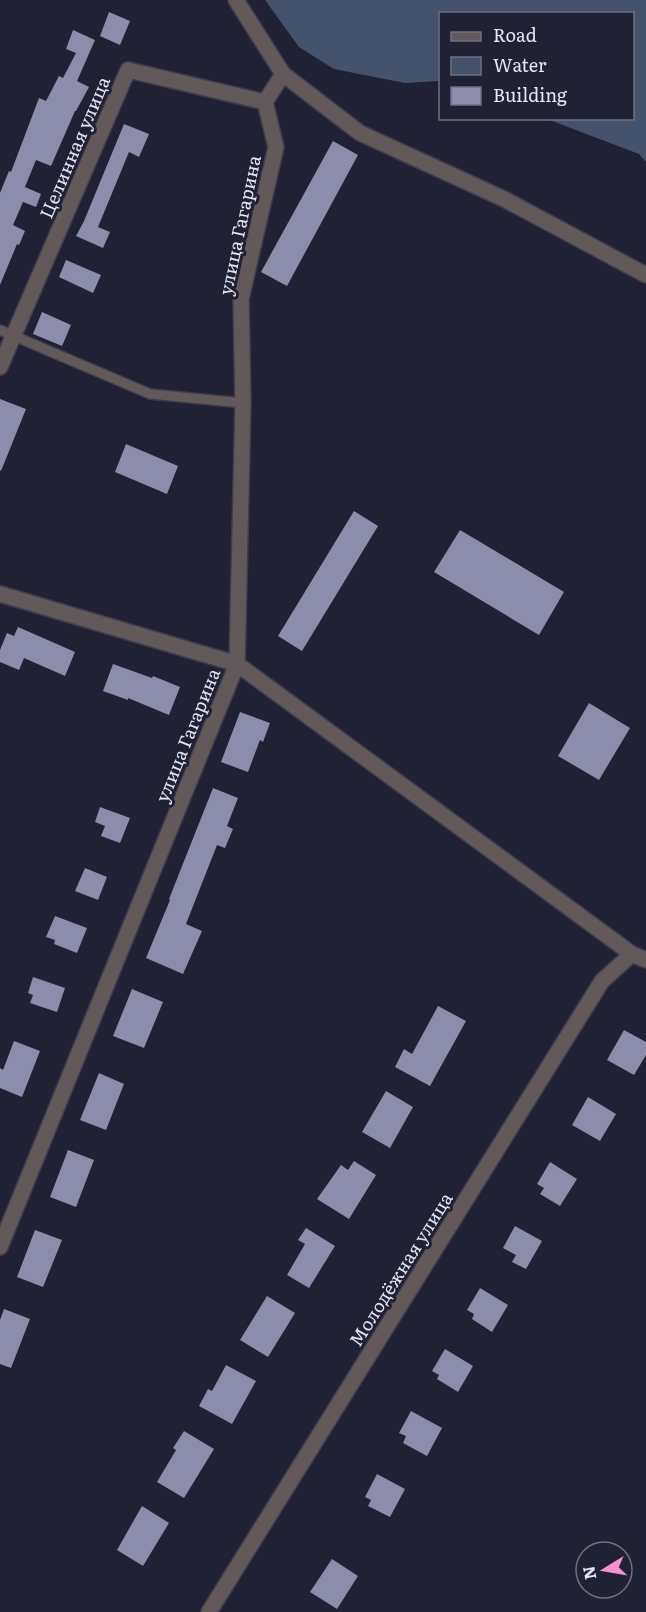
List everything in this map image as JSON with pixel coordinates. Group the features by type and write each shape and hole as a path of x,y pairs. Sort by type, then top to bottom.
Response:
{"street":[{"path":"236,0 284,74 360,133 504,199 646,275"},
{"name":"Целинная улица","path":"0,368 7,333 128,70 265,102"},
{"path":"265,102 284,74"},
{"name":"улица Гагарина","path":"0,1247 237,664 243,403 241,299 276,147 265,102"},
{"path":"0,594 237,664 639,957"},
{"name":"Молодёжная улица","path":"209,1612 602,981 639,957"}],"lane":[{"path":"7,333 150,394 243,403"}],"water":[{"path":"265,0 646,0 646,162 639,154 550,120 634,120 634,12 439,12 439,81 405,83 334,69 299,47"}],"building":[{"path":"109,12 130,21 120,45 100,36"},
{"path":"73,30 95,40 77,81 89,87 75,111 51,166 36,160 25,187 41,194 36,207 23,202 13,225 25,231 0,285 0,193 9,171 11,172 39,98 46,101 59,76 63,78 76,53 66,49"},
{"path":"124,124 149,134 139,157 129,152 98,227 110,232 103,248 76,236"},
{"path":"333,141 358,155 287,286 261,272"},
{"path":"66,260 101,275 93,293 59,277"},
{"path":"42,312 71,325 62,346 33,334"},
{"path":"0,399 26,409 1,471 0,470"},
{"path":"126,444 178,466 167,494 115,472"},
{"path":"354,511 378,526 302,651 278,636"},
{"path":"460,530 564,592 539,635 434,572"},
{"path":"18,627 75,652 65,676 24,658 19,670 0,662 0,650 7,633 14,636"},
{"path":"113,664 180,687 169,715 128,698 128,700 103,691"},
{"path":"589,703 630,728 599,780 558,756"},
{"path":"240,712 270,723 263,742 260,740 248,772 221,762"},
{"path":"213,788 238,798 227,826 233,829 225,848 217,845 186,924 202,931 183,974 146,958"},
{"path":"100,807 130,818 120,843 101,836 105,826 95,822"},
{"path":"85,868 107,877 98,900 75,891"},
{"path":"55,916 87,928 77,953 54,944 55,940 46,937"},
{"path":"33,977 65,988 57,1012 30,1003 33,995 28,993"},
{"path":"132,989 163,1002 144,1048 113,1036"},
{"path":"438,1006 466,1021 430,1086 395,1067 404,1049 412,1054"},
{"path":"624,1030 646,1042 646,1055 634,1075 607,1060"},
{"path":"14,1041 40,1051 22,1097 0,1088 0,1068 3,1070"},
{"path":"99,1073 124,1084 106,1130 80,1120"},
{"path":"386,1091 413,1107 390,1148 362,1132"},
{"path":"588,1097 616,1114 600,1141 572,1125"},
{"path":"68,1150 94,1160 76,1207 50,1197"},
{"path":"354,1161 376,1175 349,1219 317,1199 341,1165 348,1170"},
{"path":"550,1162 577,1179 560,1206 540,1194 544,1188 537,1184"},
{"path":"515,1226 542,1241 526,1269 512,1262 516,1255 503,1248"},
{"path":"306,1228 335,1246 309,1288 287,1275 305,1244 298,1240"},
{"path":"35,1230 62,1240 43,1287 17,1277"},
{"path":"480,1288 508,1305 492,1332 472,1319 474,1314 467,1310"},
{"path":"267,1296 295,1313 268,1357 240,1340"},
{"path":"4,1309 30,1319 11,1368 0,1364 0,1320"},
{"path":"445,1349 473,1366 458,1392 437,1379 439,1375 432,1371"},
{"path":"226,1365 256,1381 232,1424 199,1406 208,1389 212,1391"},
{"path":"411,1411 442,1428 427,1456 403,1443 406,1436 399,1433"},
{"path":"184,1431 214,1449 184,1498 157,1482 176,1450 173,1448"},
{"path":"377,1474 405,1489 390,1517 368,1506 371,1500 365,1497"},
{"path":"142,1506 169,1523 143,1566 117,1550"},
{"path":"332,1559 358,1576 337,1609 310,1592"}]}
